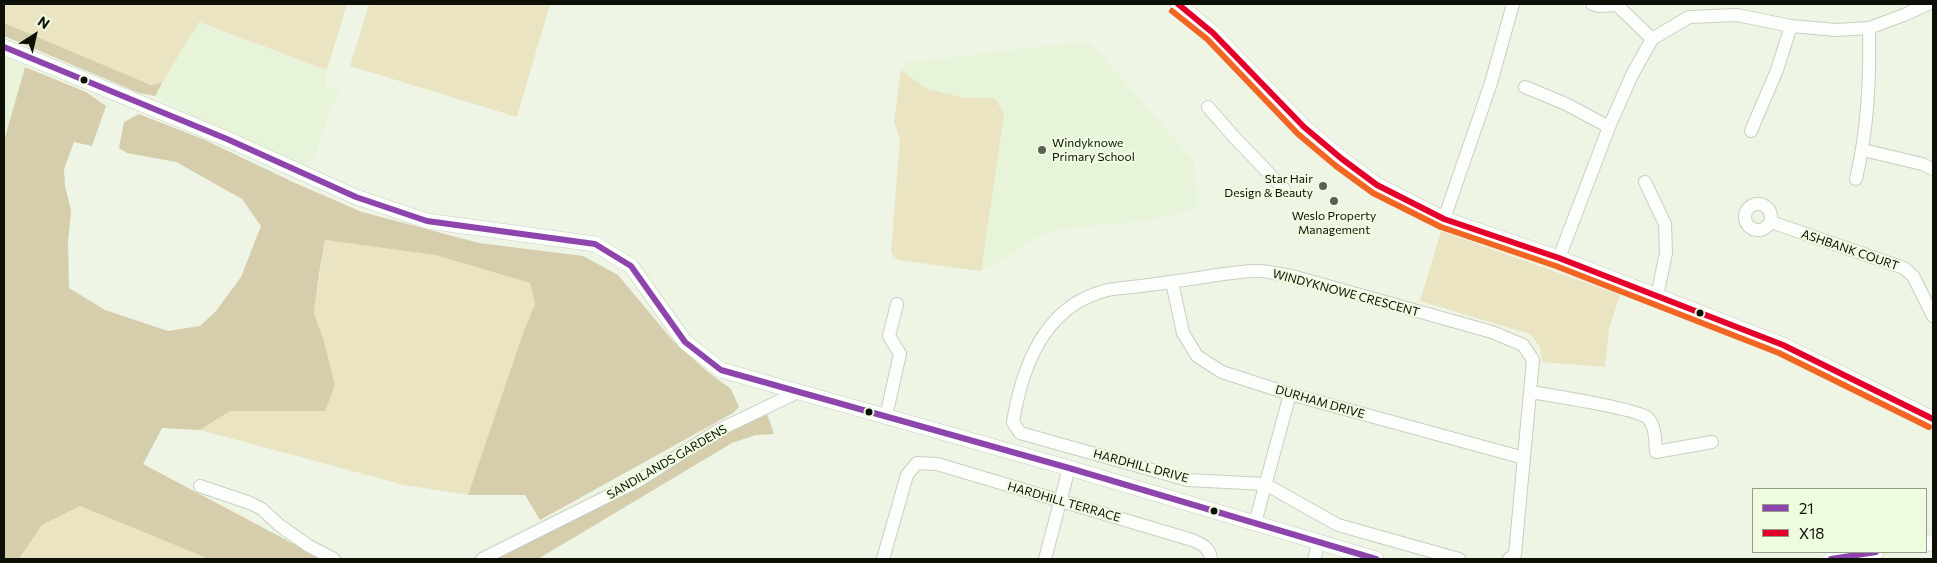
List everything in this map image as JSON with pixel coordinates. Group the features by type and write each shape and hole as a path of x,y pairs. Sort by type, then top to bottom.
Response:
{"main road":[{"path":"1178,4 1212,33 1304,127 1377,185 1444,219 1559,258 1783,345 1933,419"},
{"path":"4,47 227,139 356,198 426,221 595,244 631,266 685,342 721,370 1069,468 1376,559"},
{"path":"1831,559 1870,553"}],"street":[{"path":"1444,219 1491,83 1513,4"},
{"path":"1592,4 1599,6 1617,5 1652,39"},
{"path":"1559,258 1609,127 1632,75 1652,39 1689,17 1737,15 1790,26 1836,30 1869,28 1928,4"},
{"path":"1751,131 1777,70 1790,26"},
{"path":"1856,178 1863,150 1870,90 1869,28"},
{"path":"1525,87 1566,104 1609,127"},
{"path":"1208,107 1284,189"},
{"path":"1863,150 1922,164 1933,169"},
{"path":"1645,182 1665,224 1666,253 1657,296"},
{"name":"ASHBANK COURT","path":"1771,222 1904,268 1913,276 1933,316"},
{"name":"WINDYKNOWE CRESCENT","path":"1020,433 1013,422 1023,378 1036,345 1049,325 1081,300 1101,291 1230,272 1268,272 1292,276 1492,332 1522,345 1534,360 1512,557"},
{"name":"DURHAM DRIVE","path":"1172,282 1184,333 1198,356 1222,372 1290,394 1524,458"},
{"path":"886,416 900,354 889,336 897,304"},
{"name":"SANDILANDS GARDENS","path":"482,559 638,481 717,431 798,392"},
{"path":"1531,392 1627,410 1648,417 1654,427 1656,452 1712,442"},
{"path":"1254,523 1290,394"},
{"name":"HARDHILL DRIVE","path":"1020,433 1188,480 1265,484 1338,525 1459,559"},
{"name":"HARDHILL TERRACE","path":"883,559 907,475 917,464 937,464 1192,540 1202,544 1210,555"},
{"path":"1045,559 1069,468"},
{"path":"200,486 262,509 279,525 309,546 334,559"},
{"path":"1314,559 1319,542"}],"shaded area":[{"path":"4,4 347,4 327,70 199,22 162,83 151,85 4,23"},
{"path":"369,4 550,4 517,117 350,66"},
{"path":"198,22 327,70 326,87 339,91 309,170 200,120 155,96"},
{"path":"4,23 151,85 162,83 155,96 139,93 4,36"},
{"name":"Windyknowe Primary School","path":"1089,41 1195,162 1197,209 1147,221 1060,229 1035,239 981,271 898,260 893,257 891,253 900,139 894,122 903,63"},
{"path":"4,57 25,67 4,141"},
{"path":"25,67 86,92 106,106 92,146 74,142 64,169 65,186 71,210 68,243 69,288 105,310 168,331 200,326 216,311 241,277 261,226 242,199 176,162 127,153 119,148 124,122 139,114 205,140 295,183 362,212 479,243 583,256 618,275 674,342 708,372 731,389 739,407 733,413 540,520 525,495 468,495 523,333 535,304 530,283 435,255 325,240 314,313 324,341 335,385 325,411 230,411 200,430 162,428 143,464 322,559 209,559 80,506 42,525 19,559 4,559 4,141"},
{"path":"901,70 927,89 966,98 995,98 1004,115 981,271 898,260 891,253 900,139 894,122"},
{"path":"1441,231 1620,295 1609,329 1605,367 1542,362 1540,347 1530,334 1420,301"},
{"path":"325,240 435,255 530,283 535,304 523,333 468,495 404,485 200,430 230,411 335,385 324,341 314,313"},
{"path":"766,411 774,434 756,435 732,443 538,559 495,559"},
{"path":"80,506 209,559 19,559 42,525"}],"transit line":[{"name":"X18","path":"1178,4 1213,33 1304,127 1377,185 1444,219 1559,258 1783,345 1933,419"},
{"path":"1172,11 1207,39 1298,134 1336,166 1373,193 1441,227 1556,266 1779,353 1929,427"},
{"name":"21","path":"4,47 227,139 356,197 427,221 595,244 631,266 685,342 721,370 1069,468 1376,559"},
{"name":"21","path":"1831,559 1870,553"}],"place":[{"name":"Windyknowe Primary School","path":"1042,150"},
{"name":"Star Hair Design & Beauty","path":"1323,186"},
{"name":"Weslo Property Management","path":"1334,201"}]}
